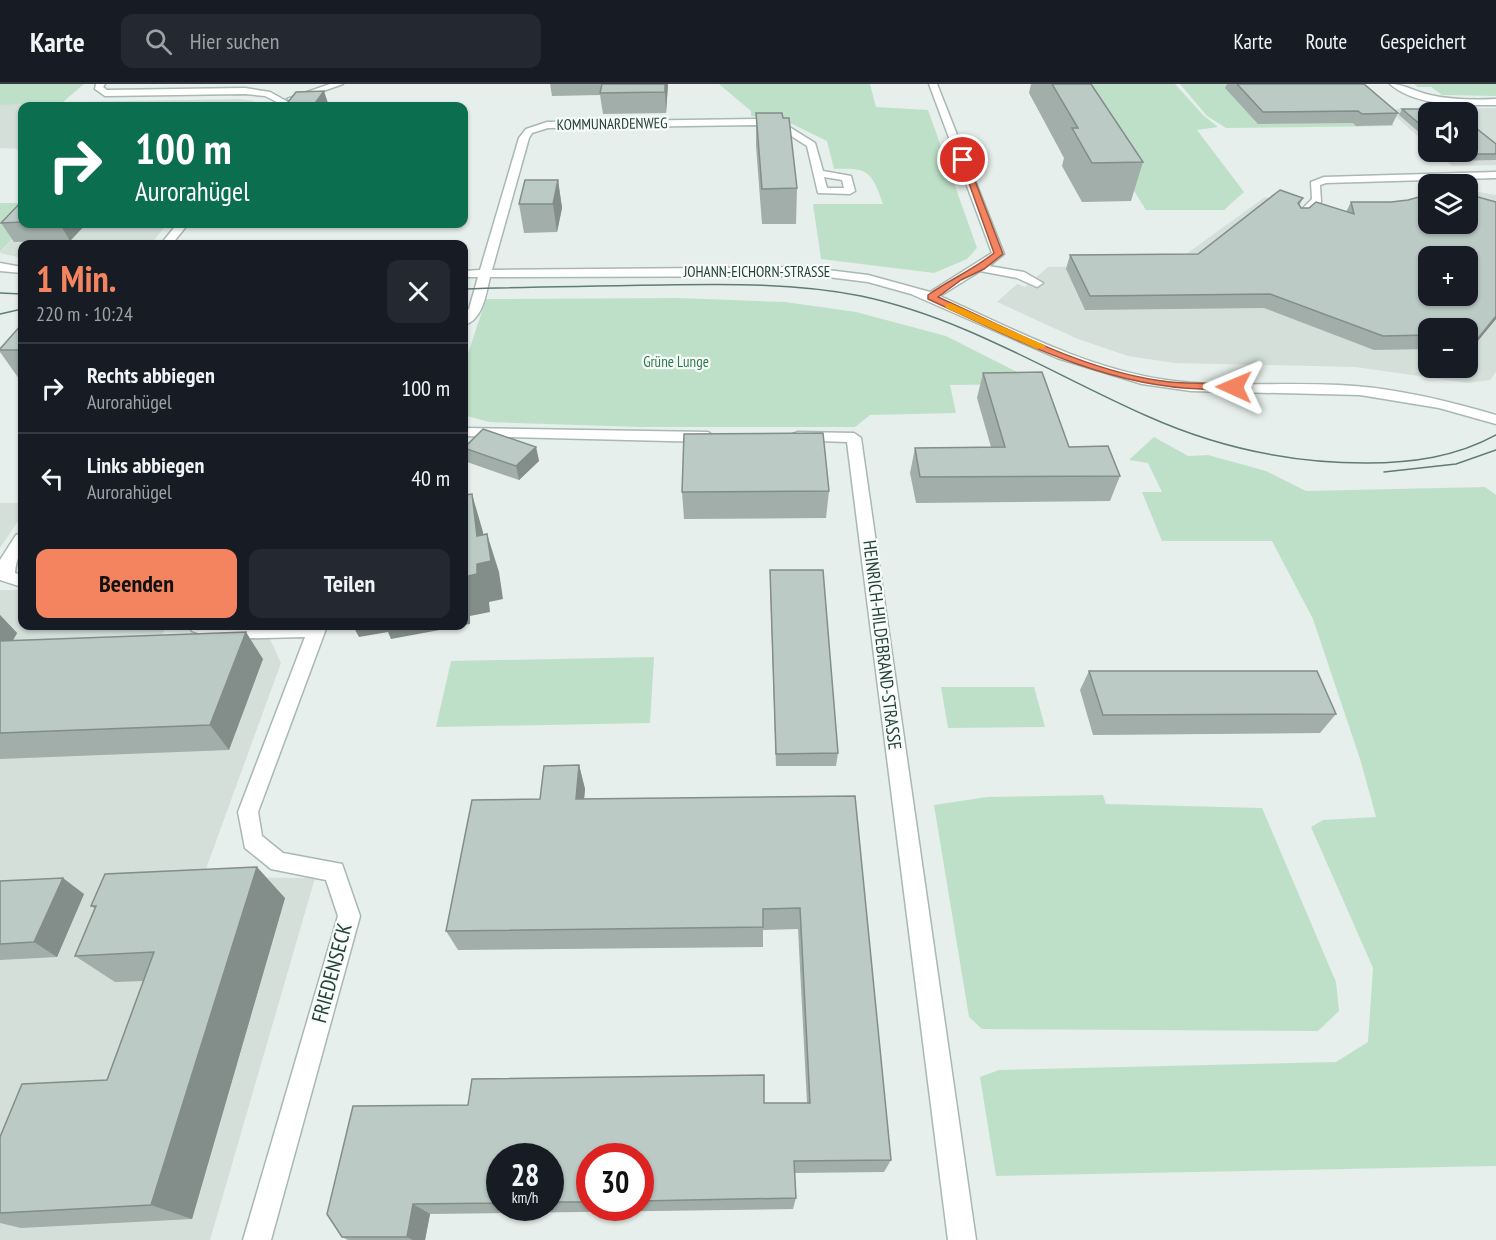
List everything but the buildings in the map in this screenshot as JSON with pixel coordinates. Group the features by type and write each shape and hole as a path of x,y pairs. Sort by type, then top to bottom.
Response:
{"street":[{"path":"101,84 98,87 105,93 245,92 267,94 277,102"},
{"path":"285,102 339,84"},
{"path":"931,297 957,278 981,268 998,254 933,84"},
{"path":"1394,84 1405,90 1438,100 1496,102"},
{"name":"KOMMUNARDENWEG","path":"484,273 524,138 529,131 547,125 756,122 788,130 812,145 818,173"},
{"path":"1299,217 1317,200 1315,184 1324,180 1496,175"},
{"path":"169,240 179,228"},
{"path":"0,267 18,269"},
{"path":"981,268 1020,276 1037,283"},
{"name":"JOHANN-EICHORN-STRASSE","path":"468,274 803,271 858,276 931,297 1068,358 1142,380 1185,387 1342,389 1393,396 1474,413 1496,420"},
{"path":"468,316 475,310 484,273"},
{"path":"468,432 724,437"},
{"name":"HEINRICH-HILDEBRAND-STRASSE","path":"778,437 854,438 962,1240"},
{"path":"18,546 7,562 6,576 18,580"},
{"name":"FRIEDENSECK","path":"257,1240 349,916 334,871 278,862 252,841 248,812 316,630"}],"shaded area":[{"path":"240,99 254,101 253,102 65,102"},
{"path":"18,103 18,149 0,148 0,105"},
{"path":"1478,108 1496,108 1496,165 1452,166 1447,162 1478,162"},
{"path":"1387,109 1418,109 1418,136"},
{"path":"1478,192 1496,195 1496,372 1490,380 1469,383 1433,378 1478,378 1478,318 1418,318 1418,376 1355,367 1175,363 1128,356 1078,339 997,302 1017,284 1025,287 1048,267 1171,265 1265,197 1310,212 1407,211 1418,201 1418,234 1478,234"},
{"path":"23,228 164,228 154,240 18,240 18,257 0,253"},
{"path":"0,503 18,503 18,521 0,548"},
{"path":"0,590 18,590 18,630 165,630 160,639 269,637 281,663 203,877 315,878 210,1240 0,1240"}],"green space":[{"path":"0,84 84,84 63,102 18,102 18,104 0,105"},
{"path":"719,84 870,84 876,107 928,110 977,248 967,259 934,273 821,259 813,204 883,204 875,184 867,173 854,169 834,169 827,141 784,120 751,116 751,111"},
{"path":"1067,84 1175,84 1203,115 1218,127 1197,130 1244,192 1224,210 1146,210"},
{"path":"1180,84 1346,84 1394,126 1226,128 1207,116"},
{"path":"1414,84 1496,84 1496,96 1442,95 1431,87 1418,87"},
{"path":"0,203 18,203 18,228 23,228 0,252"},
{"name":"Grüne Lunge","path":"678,298 785,302 856,312 946,336 1041,384 950,385 956,413 870,415 855,427 640,427 489,422 468,416 468,354 486,299"},
{"path":"1154,437 1188,456 1208,455 1266,471 1306,491 1485,487 1496,495 1496,1166 996,1176 980,1077 999,1070 1336,1062 1368,1042 1373,968 1311,827 1323,820 1376,817 1361,762 1313,619 1272,541 1162,541 1142,492 1162,492 1148,463 1129,460"},
{"path":"654,657 650,723 436,727 451,661"},
{"path":"941,687 1034,687 1045,727 948,728"},
{"path":"1103,795 1106,804 1262,808 1336,982 1339,1011 1318,1031 982,1029 969,1017 934,805 987,797"}],"tram line":[{"path":"468,289 737,285 812,289 861,296 936,318 972,333 1173,427 1254,451 1310,460 1366,463 1417,460 1465,449 1496,435"},
{"path":"0,293 18,294"},
{"path":"0,314 18,310"},
{"path":"1384,472 1456,464 1496,450"}],"slow traffic":[{"path":"950,306 1041,347"}],"route":[{"path":"963,160 998,254 981,268 957,278 931,297 1047,350 1107,371 1168,385 1234,387"}]}
